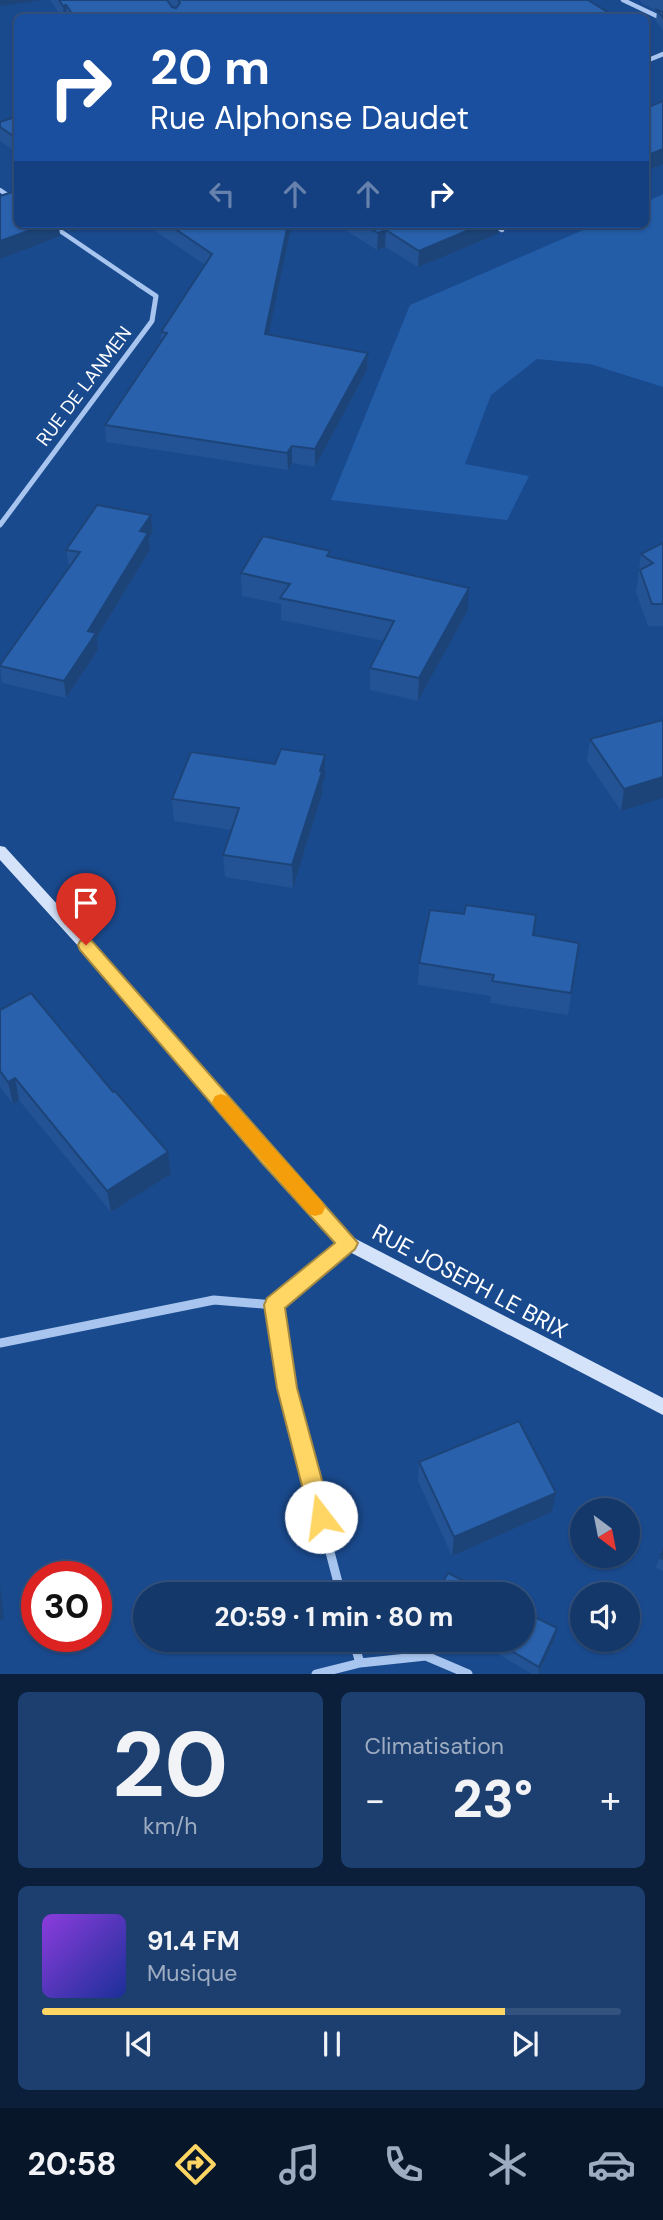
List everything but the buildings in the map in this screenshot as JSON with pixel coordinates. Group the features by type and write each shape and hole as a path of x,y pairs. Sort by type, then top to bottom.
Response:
{"street":[{"path":"623,0 663,19"},
{"name":"RUE DE LANMEN","path":"0,525 152,321 156,296 56,228"},
{"path":"498,228 502,230"},
{"name":"RUE JOSEPH LE BRIX","path":"0,851 104,965 270,1159 348,1243 663,1407"},
{"path":"0,1343 214,1300 274,1305 348,1243"},
{"path":"274,1305 287,1388 338,1582"},
{"path":"357,1652 359,1663"},
{"path":"316,1674 359,1663 426,1656 468,1674"}],"shaded area":[{"path":"663,194 663,387 590,364 537,359 491,395 465,464 529,476 507,520 331,500 410,305 588,228 649,228 649,201"}],"slow traffic":[{"path":"221,1102 315,1208"}],"route":[{"path":"86,945 270,1159 348,1243 274,1305 287,1388 321,1517"}]}
